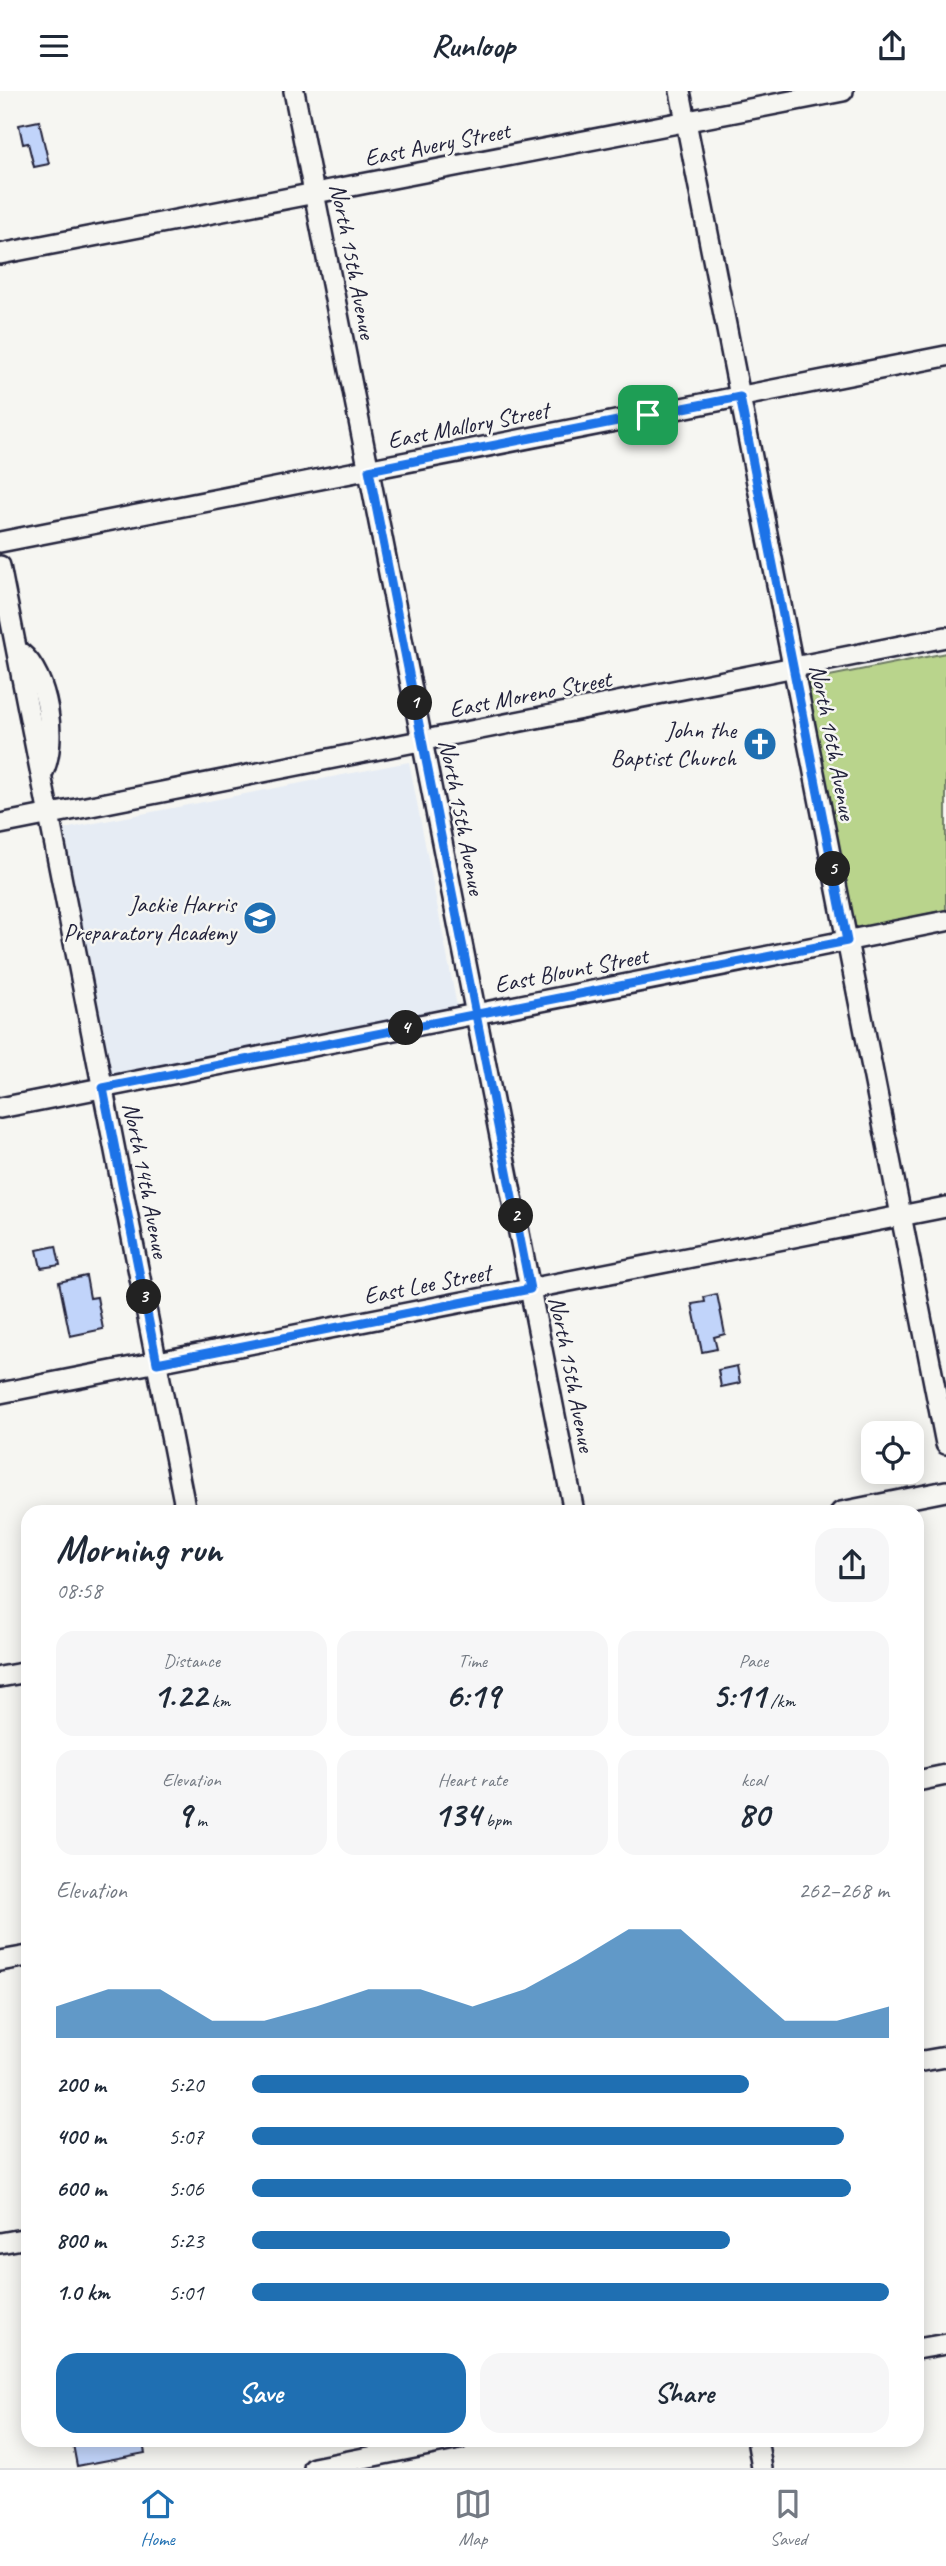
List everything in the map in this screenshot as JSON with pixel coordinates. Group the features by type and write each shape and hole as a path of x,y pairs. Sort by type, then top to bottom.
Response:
{"street":[{"name":"North 15th Avenue","path":"294,91 573,1505"},
{"name":"North 16th Avenue","path":"680,91 946,1444"},
{"name":"East Avery Street","path":"0,254 843,91"},
{"name":"East Mallory Street","path":"0,542 946,356"},
{"name":"North 14th Avenue","path":"0,566 17,649 32,667 42,689 49,716 49,754 41,776 185,1505"},
{"name":"East Moreno Street","path":"0,824 946,637"},
{"name":"East Blount Street","path":"0,1108 946,921"},
{"name":"East Lee Street","path":"0,1393 946,1207"},
{"path":"876,1505 946,1491"},
{"path":"0,1677 21,1673"},
{"path":"924,1780 946,1775"},
{"path":"0,1961 21,1957"},
{"path":"924,2061 946,2057"},
{"path":"0,2243 21,2239"},
{"path":"924,2348 946,2344"},
{"path":"314,2468 416,2447"},
{"path":"758,2447 762,2468"}],"shaded area":[{"name":"Jackie Harris Preparatory Academy","path":"409,762 457,1006 111,1075 64,829"}],"green space":[{"path":"946,653 946,910 851,930 804,681"}],"building":[{"path":"39,121 49,164 34,167 28,143 23,144 19,125"},
{"path":"56,1246 60,1265 41,1268 37,1250"},
{"path":"86,1276 90,1298 97,1297 103,1329 70,1336 59,1282"},
{"path":"717,1294 725,1334 714,1337 717,1349 702,1352 692,1304 705,1302 704,1297"},
{"path":"737,1366 740,1383 721,1387 718,1370"},
{"path":"73,2447 144,2447 145,2453 77,2466"}],"place":[{"name":"John the Baptist Church","path":"760,744"},
{"name":"Jackie Harris Preparatory Academy","path":"260,918"}],"route":[{"path":"648,415 369,470 476,1014 530,1289 157,1363 103,1088 476,1014 847,941 740,397 648,415"}]}
